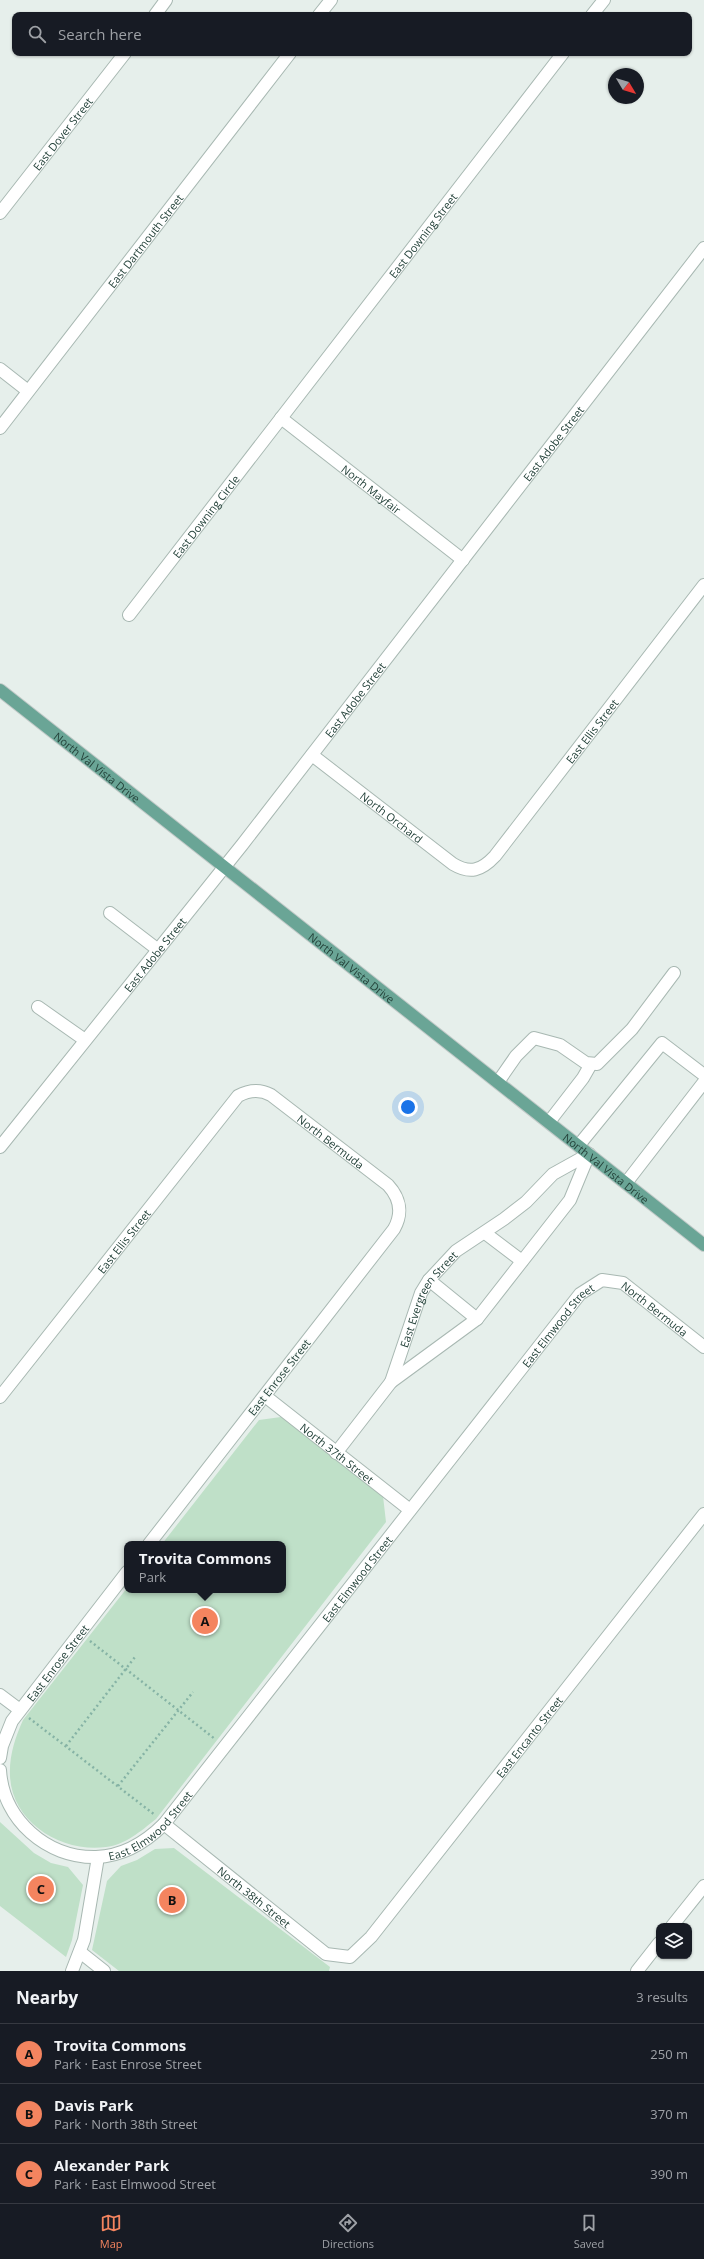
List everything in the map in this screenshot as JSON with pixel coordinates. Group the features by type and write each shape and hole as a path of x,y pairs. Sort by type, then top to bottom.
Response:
{"main road":[{"name":"North Val Vista Drive","path":"0,690 704,1245"}],"street":[{"path":"156,12 166,0"},
{"path":"321,12 331,0"},
{"path":"594,12 604,0"},
{"name":"East Dover Street","path":"0,213 123,56"},
{"name":"East Dartmouth Street","path":"0,428 288,56"},
{"name":"East Downing Street","path":"281,418 561,56"},
{"name":"East Adobe Street","path":"0,1147 312,755 703,251"},
{"path":"0,369 28,391"},
{"name":"North Mayfair","path":"281,418 462,560"},
{"name":"East Downing Circle","path":"129,615 281,418"},
{"name":"East Ellis Street","path":"475,871 482,868 494,856 704,585"},
{"name":"North Orchard","path":"312,755 453,864 467,871 475,871"},
{"path":"110,913 157,949"},
{"path":"498,1082 516,1056 534,1038 560,1045 586,1063 597,1064 632,1029 674,973"},
{"path":"38,1007 85,1040"},
{"path":"579,1145 662,1043 704,1075"},
{"path":"549,1122 583,1078 591,1064"},
{"path":"626,1183 704,1082"},
{"name":"East Ellis Street","path":"0,1397 232,1101 238,1096 251,1091"},
{"name":"North Bermuda","path":"251,1091 259,1091 271,1095 376,1176 392,1190 400,1206"},
{"name":"East Evergreen Street","path":"391,1382 421,1293 429,1280 456,1251 485,1233 526,1202 553,1174 589,1154"},
{"name":"East Evergreen Street","path":"336,1453 391,1382 477,1319 570,1200 589,1154"},
{"name":"East Enrose Street","path":"151,1541 394,1229 398,1222 400,1206"},
{"path":"485,1233 522,1261"},
{"path":"429,1280 477,1319"},
{"name":"North Bermuda","path":"602,1280 623,1283 704,1347"},
{"name":"East Elmwood Street","path":"3,1799 17,1818 34,1836 63,1852 98,1857 131,1848 154,1834 225,1746 580,1294 602,1280"},
{"name":"North 37th Street","path":"265,1396 410,1510"},
{"name":"East Encanto Street","path":"350,1957 371,1936 704,1514"},
{"name":"East Enrose Street","path":"0,1758 7,1731 20,1710 124,1576"},
{"path":"0,1695 20,1710"},
{"path":"0,1770 3,1799"},
{"name":"North 38th Street","path":"164,1823 326,1954 350,1957"},
{"name":"East Elmwood Street","path":"72,1971 80,1952 92,1902 98,1857"},
{"path":"674,1923 704,1886"},
{"path":"637,1971 656,1947"},
{"path":"80,1952 104,1971"}],"path":[{"path":"80,1633 225,1746"},
{"path":"66,1746 135,1657"},
{"path":"118,1786 193,1692"},
{"path":"20,1710 164,1823"}],"green space":[{"path":"281,1417 383,1496 386,1522 156,1819 132,1837 113,1846 89,1848 57,1840 42,1831 30,1821 20,1808 13,1793 10,1776 10,1761 15,1740 23,1720 124,1592 286,1593 286,1541 164,1541 259,1420"},
{"path":"0,1822 34,1853 51,1863 68,1867 83,1885 72,1940 66,1957 0,1906"},
{"path":"174,1848 330,1967 329,1971 119,1971 92,1950 107,1881 121,1866 137,1860 155,1849"}],"place":[{"name":"Trovita Commons","path":"205,1621"},
{"name":"Alexander Park","path":"41,1889"},
{"name":"Davis Park","path":"172,1900"}]}
